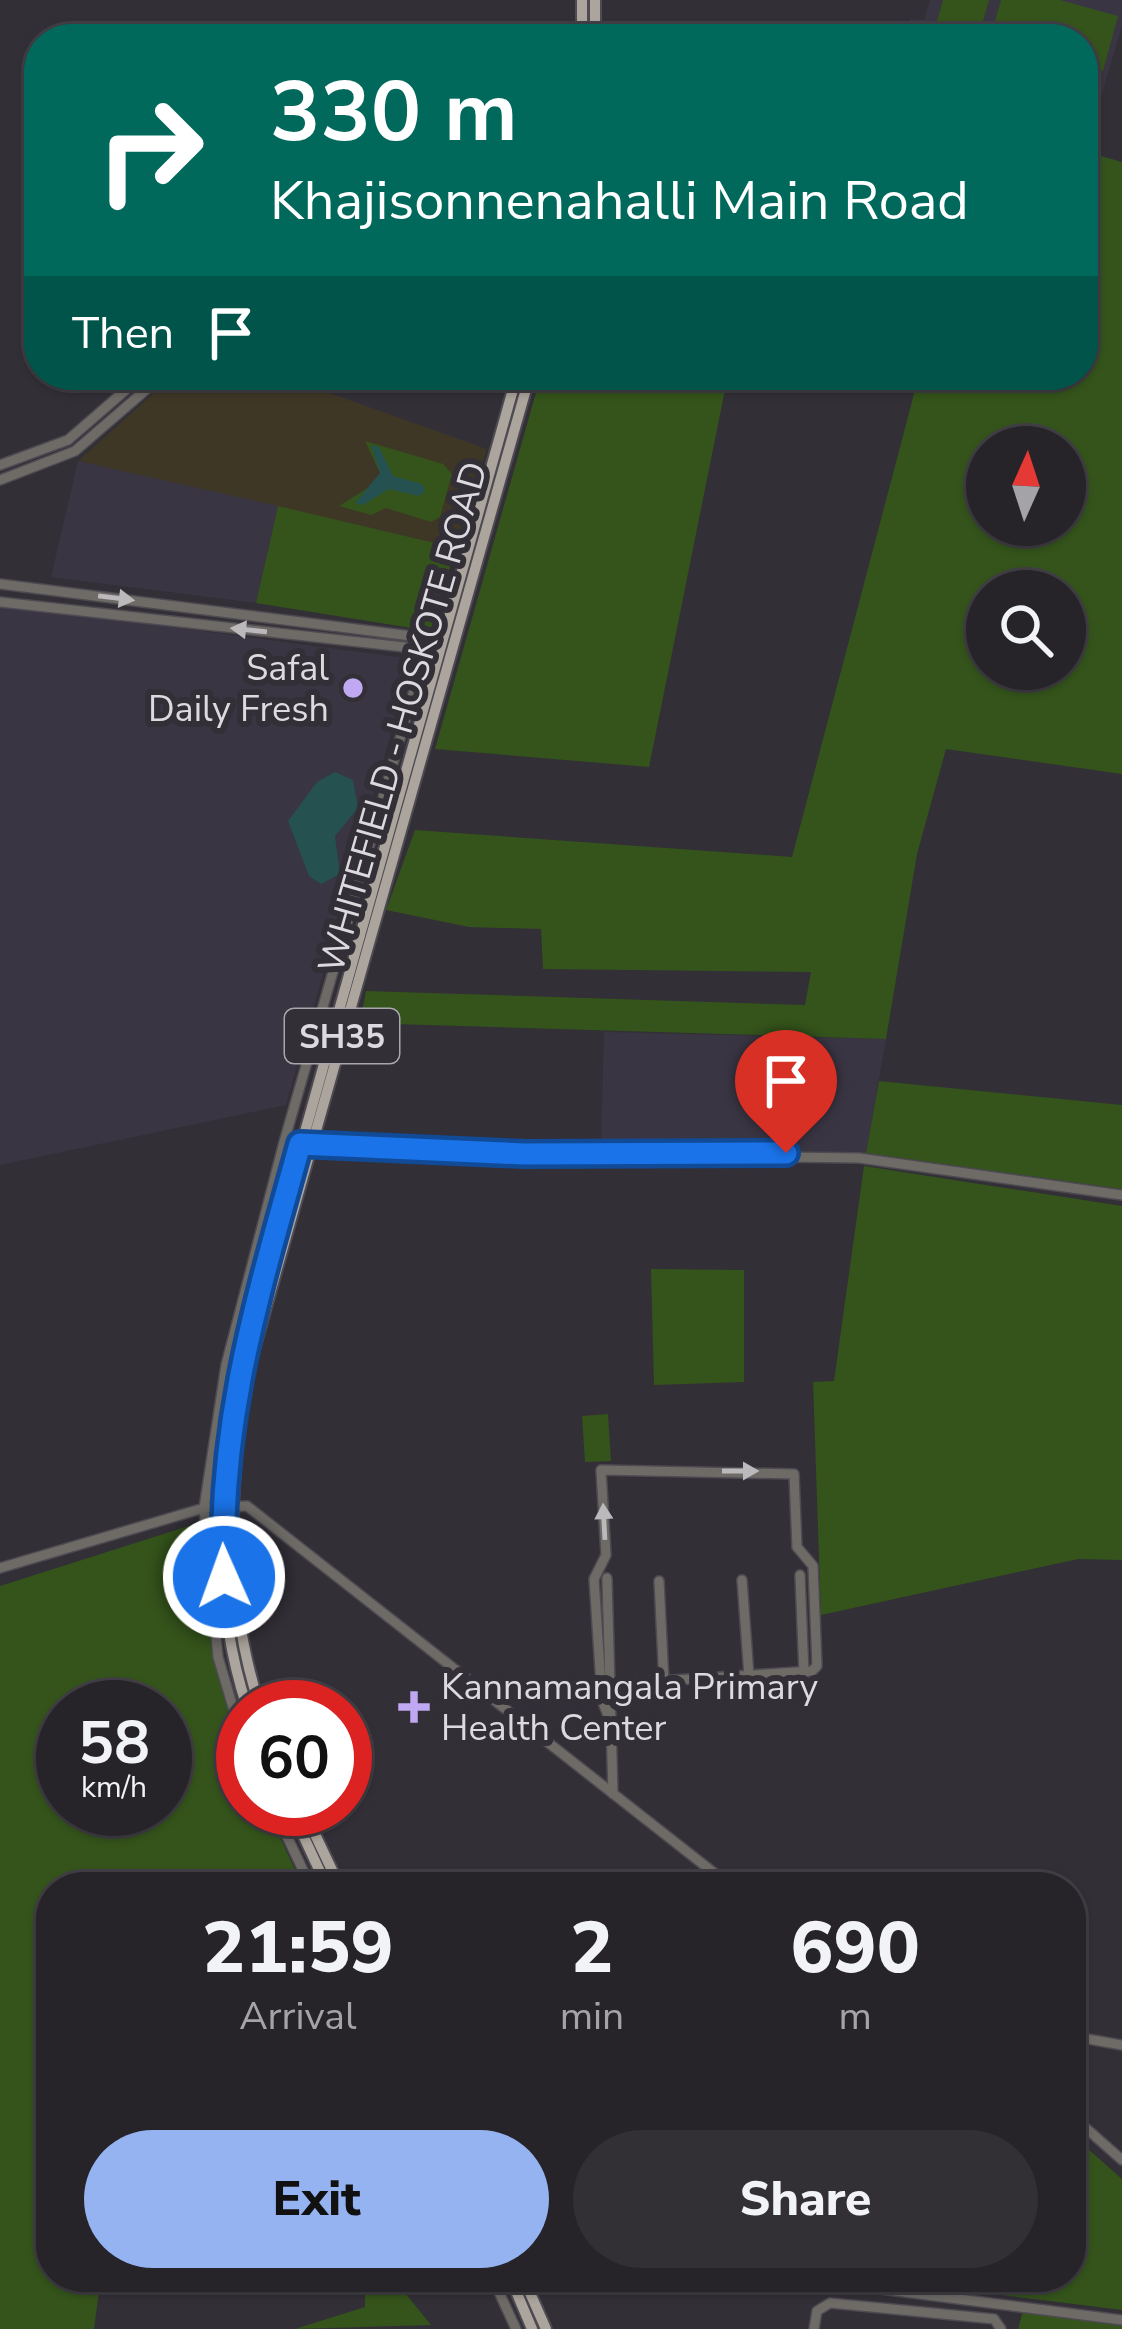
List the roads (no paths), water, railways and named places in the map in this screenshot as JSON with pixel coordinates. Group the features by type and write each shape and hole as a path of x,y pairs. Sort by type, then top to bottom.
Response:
{"main road":[{"name":"WHITEFIELD - HOSKOTE ROAD","path":"241,1680 226,1615 226,1503 248,1371 439,645 514,390"},
{"name":"WHITEFIELD - HOSKOTE ROAD","path":"439,645 525,390"},
{"name":"WHITEFIELD - HOSKOTE ROAD","path":"226,1503 238,1612 254,1680"},
{"path":"303,1836 320,1872"},
{"path":"316,1836 333,1872"},
{"path":"516,2292 532,2329"},
{"path":"530,2292 546,2329"}],"street":[{"path":"0,465 68,440 126,390"},
{"path":"0,480 75,451 146,390"},
{"path":"0,584 357,628 439,645"},
{"path":"0,602 356,641 439,645"},
{"path":"356,641 357,628"},
{"path":"225,1680 218,1657 204,1508 226,1365 284,1142 439,645"},
{"path":"284,1142 524,1154 786,1153 880,1160 1122,1195"},
{"path":"609,1718 602,1700 594,1579 606,1555 602,1470 794,1474 797,1547 813,1566 817,1666 804,1674 613,1684"},
{"path":"0,1568 204,1508 226,1503 247,1506 713,1872"},
{"path":"800,1575 804,1674"},
{"path":"607,1578 613,1794"},
{"path":"742,1580 749,1676"},
{"path":"659,1581 664,1682"},
{"path":"287,1836 304,1872"},
{"path":"1086,2039 1122,2045"},
{"path":"1086,2128 1122,2160"},
{"path":"498,2292 516,2329"},
{"path":"914,2292 1122,2320"},
{"path":"814,2329 817,2311 830,2303 994,2319 1001,2329"}],"place":[{"name":"Safal Daily Fresh","path":"353,688"},
{"name":"Kannamangala Primary Health Center","path":"414,1707"}]}
